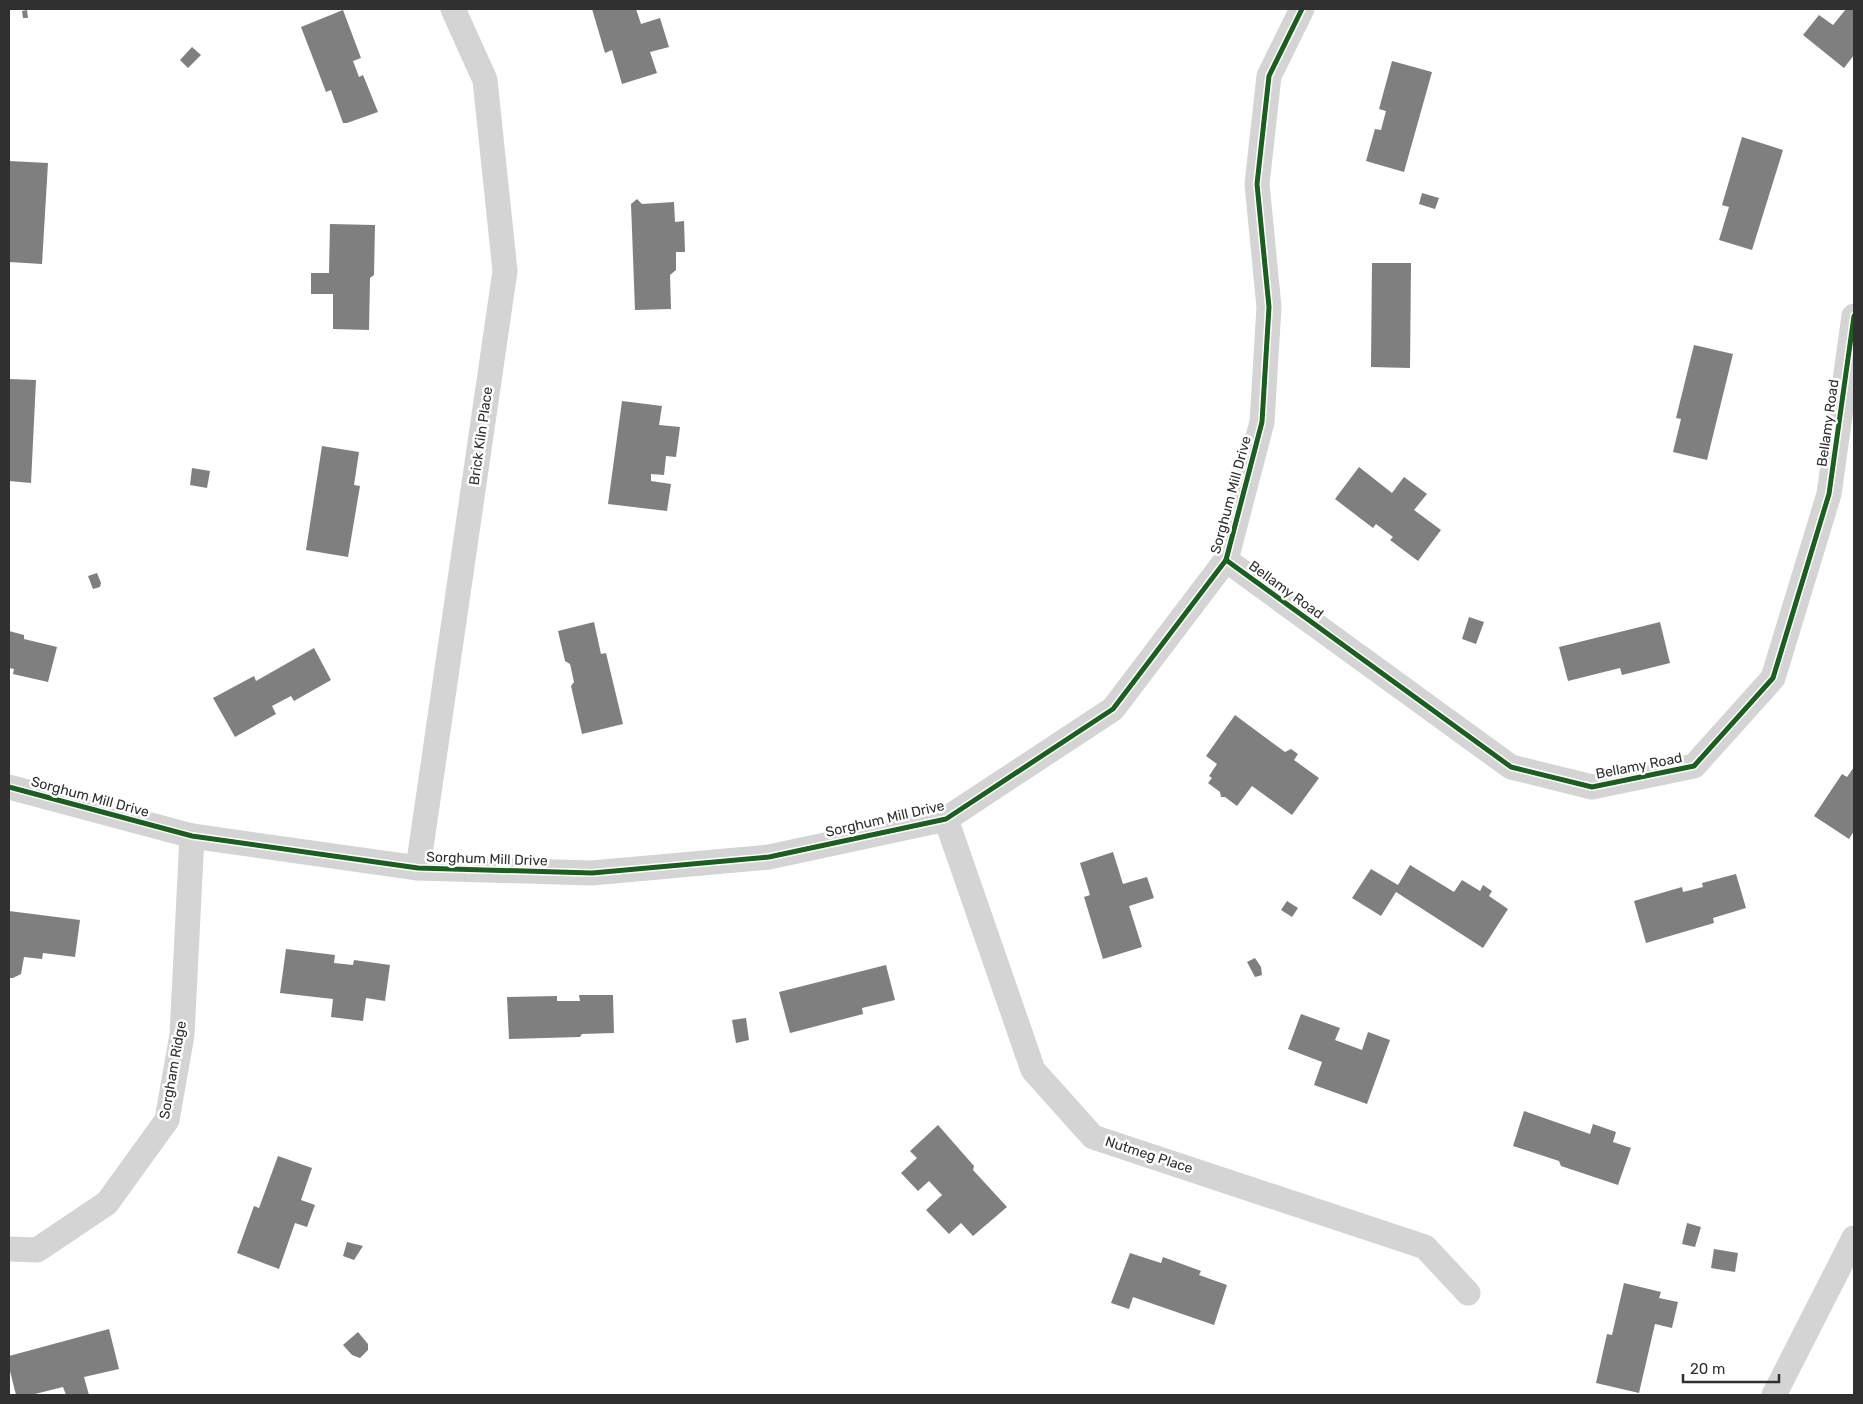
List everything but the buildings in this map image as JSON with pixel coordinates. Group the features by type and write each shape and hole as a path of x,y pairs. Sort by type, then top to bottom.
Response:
{"street":[{"name":"Brick Kiln Place","path":"418,868 505,271 485,80 453,9"},
{"name":"Sorghum Mill Drive","path":"9,787 192,836 418,868 592,873 769,857 946,819 1113,709 1226,560 1262,422 1269,307 1257,184 1269,76 1302,9"},
{"name":"Bellamy Road","path":"1226,560 1511,767 1592,787 1694,766 1774,678 1829,494 1854,316"},
{"name":"Nutmeg Place","path":"946,819 1033,1070 1093,1137 1425,1247 1468,1293"},
{"name":"Sorgham Ridge","path":"9,1249 37,1250 107,1204 167,1120 182,1035 192,836"},
{"path":"1774,1395 1854,1238"}],"cycle path":[{"path":"9,787 192,836 418,868 592,873 769,857 946,819 1113,709 1226,560 1262,422 1269,307 1257,184 1269,76 1302,9"},
{"path":"1226,560 1511,767 1592,787 1694,766 1773,678 1829,494 1854,316"}]}
